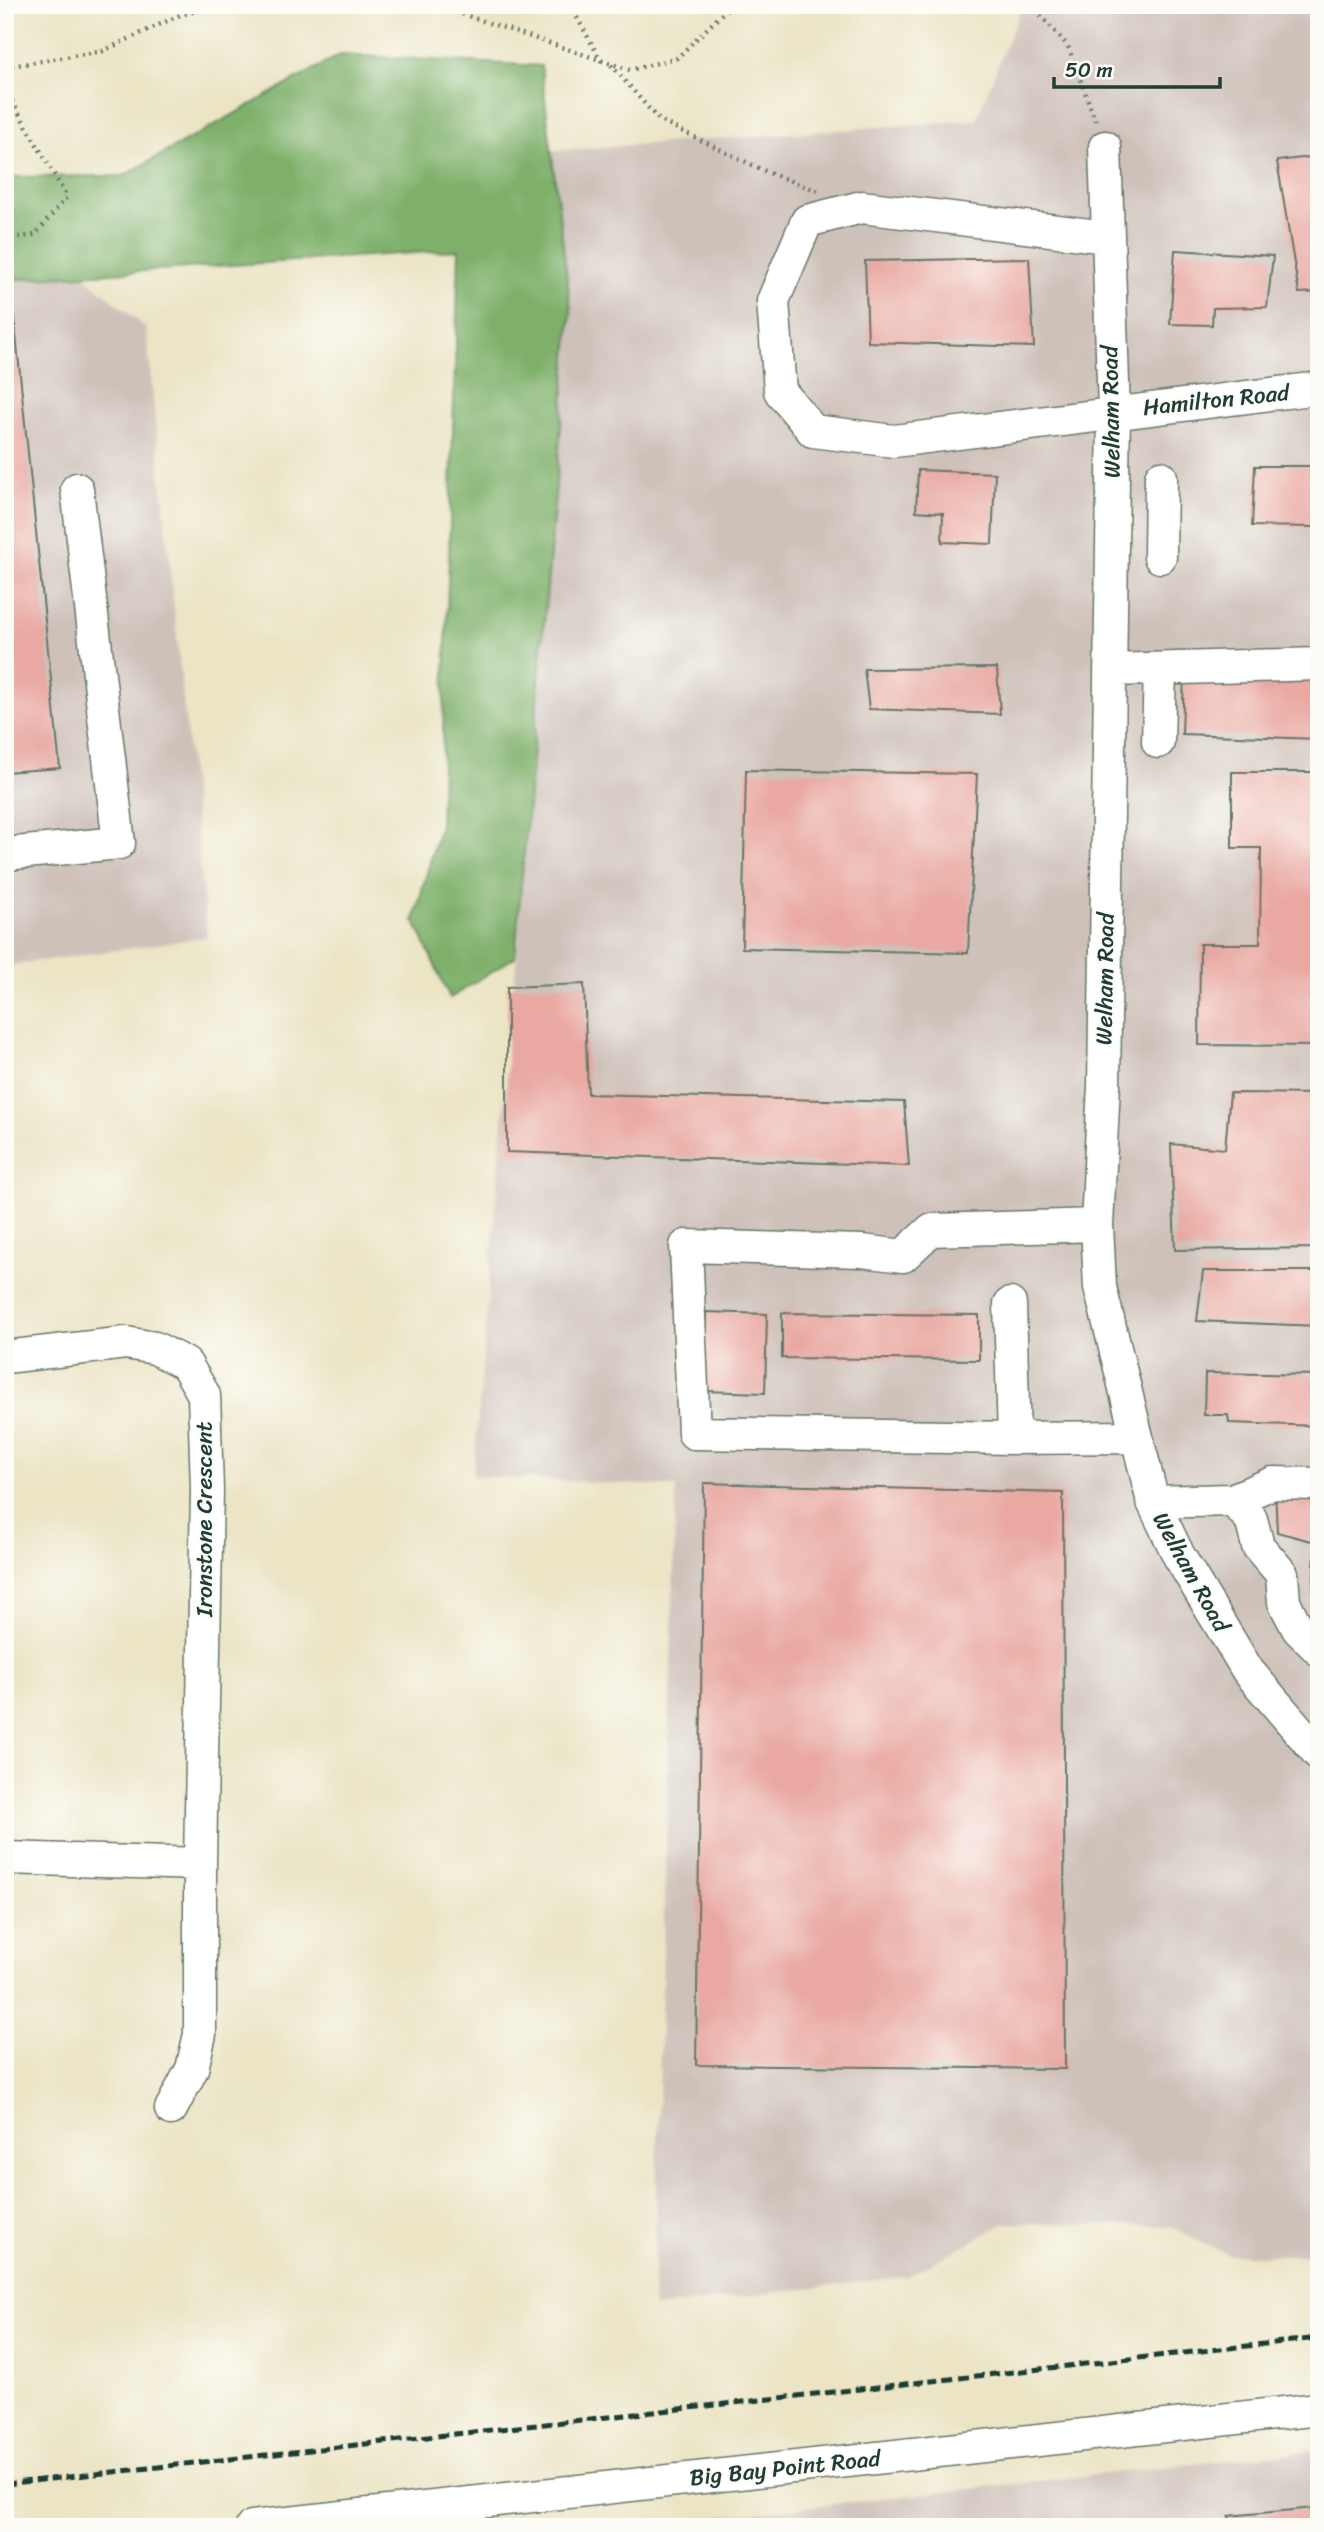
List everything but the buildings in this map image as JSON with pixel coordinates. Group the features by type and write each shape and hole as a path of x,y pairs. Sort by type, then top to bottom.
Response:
{"street":[{"name":"Welham Road","path":"1105,147 1114,411 1104,1085 1097,1225 1100,1287 1153,1502 1179,1556 1248,1671 1319,1754"},
{"path":"862,207 1106,237"},
{"name":"Hamilton Road","path":"862,207 807,221 773,301 780,391 813,431 894,441 1114,411 1319,388"},
{"path":"1160,557 1161,477"},
{"path":"5,854 119,843 77,489"},
{"path":"1112,508 1160,509"},
{"path":"1110,670 1319,664"},
{"path":"1158,742 1160,669"},
{"path":"1097,1225 931,1230 904,1256 862,1251 686,1246 694,1433 1135,1437"},
{"path":"1010,1304 1014,1438"},
{"name":"Ironstone Crescent","path":"5,1357 126,1343 155,1348 186,1364 204,1395 207,1489 200,1864 200,2034 192,2069 171,2109"},
{"path":"1153,1502 1232,1500 1273,1483 1319,1484"},
{"path":"1232,1500 1251,1519 1258,1546 1282,1574 1284,1602 1298,1629 1319,1650"},
{"path":"5,1858 200,1864"},
{"name":"Big Bay Point Road","path":"252,2527 1319,2409"}],"path":[{"path":"5,67 103,51 180,15 222,5"},
{"path":"421,5 453,11 630,70 677,58 731,5"},
{"path":"570,5 602,62"},
{"path":"1031,5 1068,46 1105,147"},
{"path":"611,64 659,120 769,173 862,207"},
{"path":"5,89 67,197 35,235 5,239"}],"shaded area":[{"path":"1022,5 1315,5 1319,11 1319,2247 1317,2255 1230,2255 1169,2226 1005,2223 908,2276 653,2308 676,1487 473,1476 571,311 552,151 976,120"},
{"path":"83,275 146,328 207,937 5,966 5,280"},
{"path":"1319,2450 1319,2527 627,2527"}],"green space":[{"path":"340,55 541,66 571,311 515,957 450,998 414,920 440,825 459,250 5,280 5,177 123,176"}],"railway":[{"path":"5,2484 1319,2338"}]}
